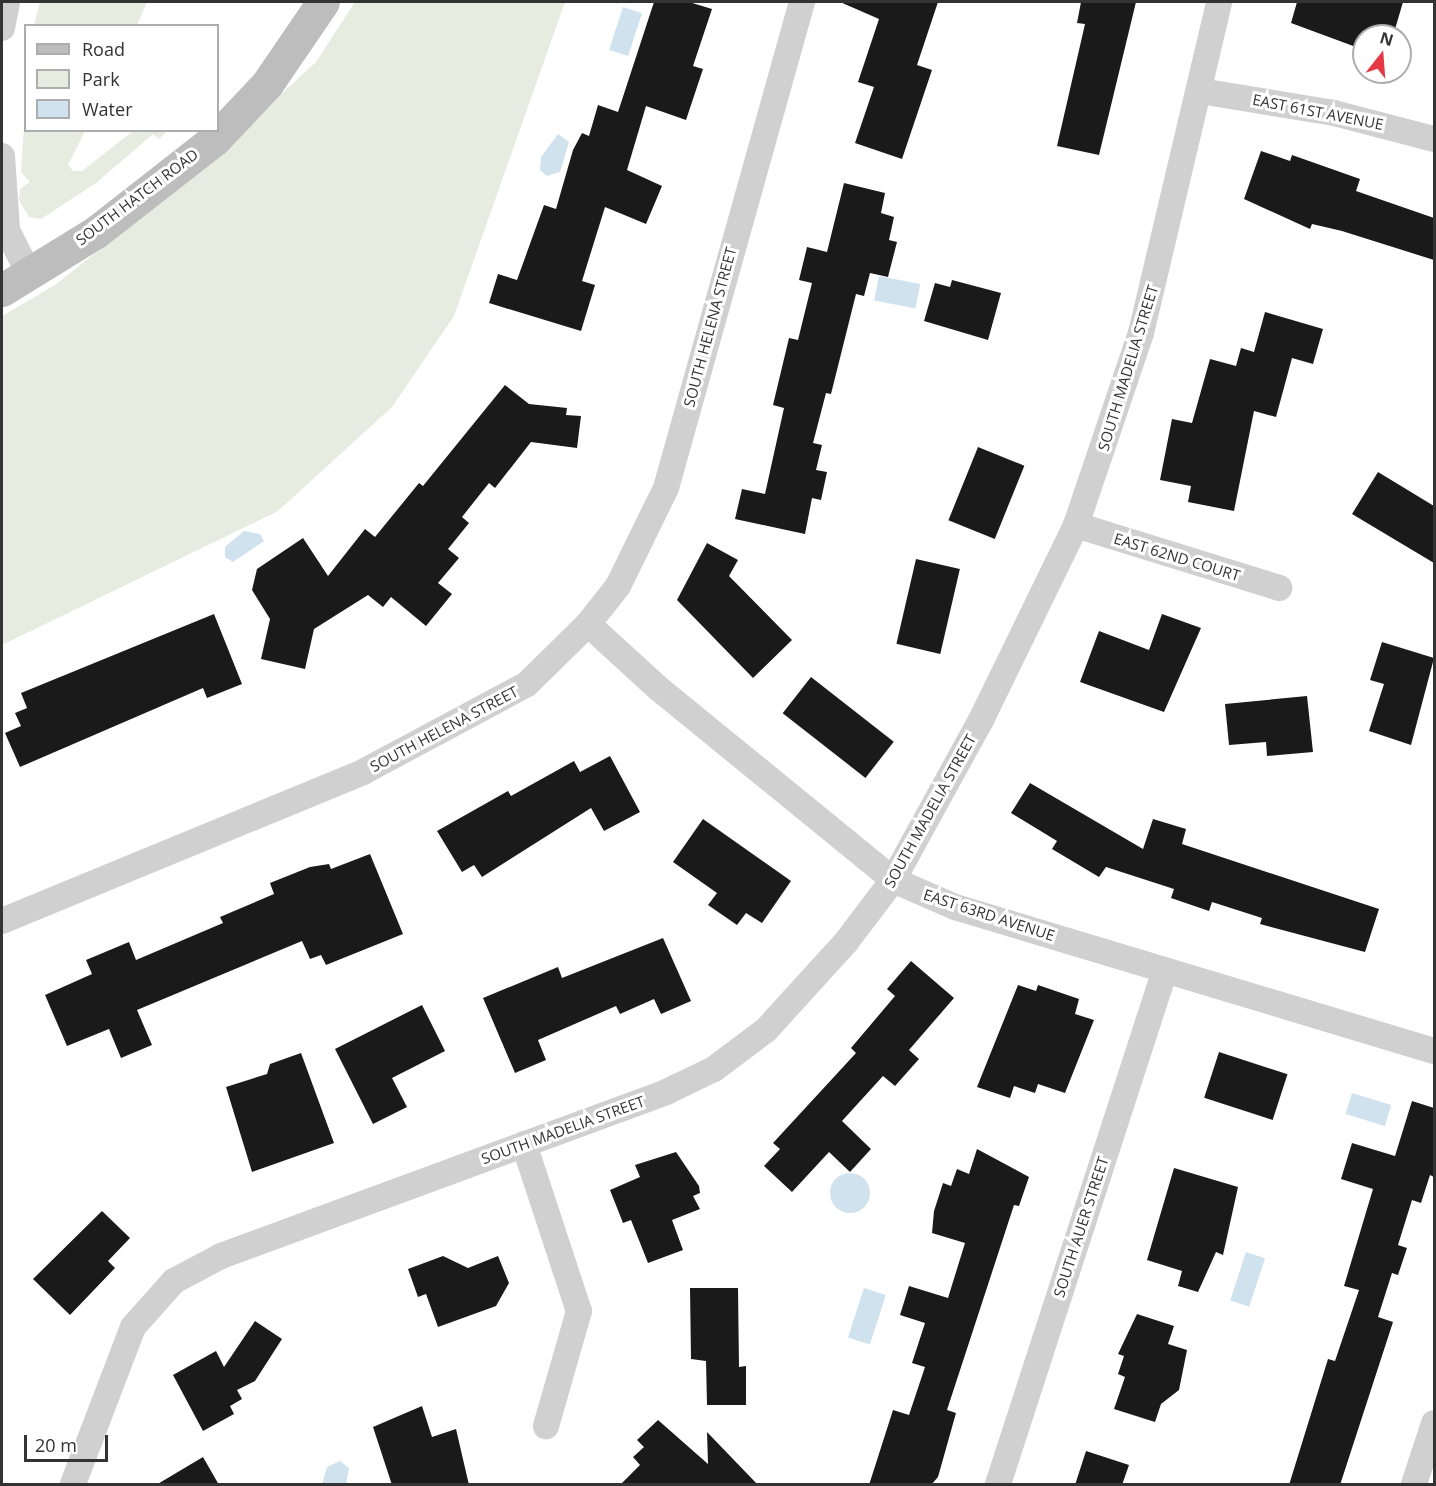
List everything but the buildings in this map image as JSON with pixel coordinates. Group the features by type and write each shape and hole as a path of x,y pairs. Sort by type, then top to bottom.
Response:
{"main road":[{"name":"SOUTH HATCH ROAD","path":"15,281 96,232 215,139 267,84 323,2"}],"street":[{"path":"2,28 7,2"},
{"name":"SOUTH HELENA STREET","path":"2,921 384,762 527,684 588,624 618,586 666,488 802,2"},
{"name":"SOUTH MADELIA STREET","path":"73,1485 133,1327 174,1281 221,1256 666,1092 741,1052 846,942 893,880 1076,525 1142,333 1219,2"},
{"name":"EAST 61ST AVENUE","path":"1200,91 1334,112 1434,138"},
{"path":"2,156 7,230 15,281"},
{"name":"EAST 62ND COURT","path":"1076,525 1279,588"},
{"name":"EAST 63RD AVENUE","path":"588,624 658,688 893,880 955,907 1434,1050"},
{"name":"SOUTH AUER STREET","path":"998,1485 1165,970"},
{"path":"524,1144 579,1311 546,1426"},
{"path":"1414,1485 1429,1461 1434,1424"}],"green space":[{"path":"40,2 147,2 137,24 34,24"},
{"path":"355,2 565,2 454,316 392,407 278,511 2,645 2,316 55,285 188,180 316,62"},
{"path":"24,128 24,132 84,132 68,165 73,171 82,171 132,132 166,132 159,139 153,134 96,183 41,219 29,217 19,200 20,189 30,182 21,172"}],"water":[{"path":"623,7 642,13 628,56 609,50"},
{"path":"558,134 569,142 560,172 547,176 540,170 541,157"},
{"path":"879,276 920,284 915,309 874,301"},
{"path":"244,531 260,534 264,541 233,562 225,557 225,547"},
{"path":"1352,1093 1391,1105 1385,1126 1346,1114"},
{"path":"850,1173 864,1179 870,1193 864,1207 850,1213 836,1207 830,1193 836,1179"},
{"path":"1246,1252 1265,1258 1249,1307 1230,1301"},
{"path":"864,1288 886,1295 870,1345 848,1337"},
{"path":"340,1461 349,1468 346,1484 322,1484 327,1467"}]}
